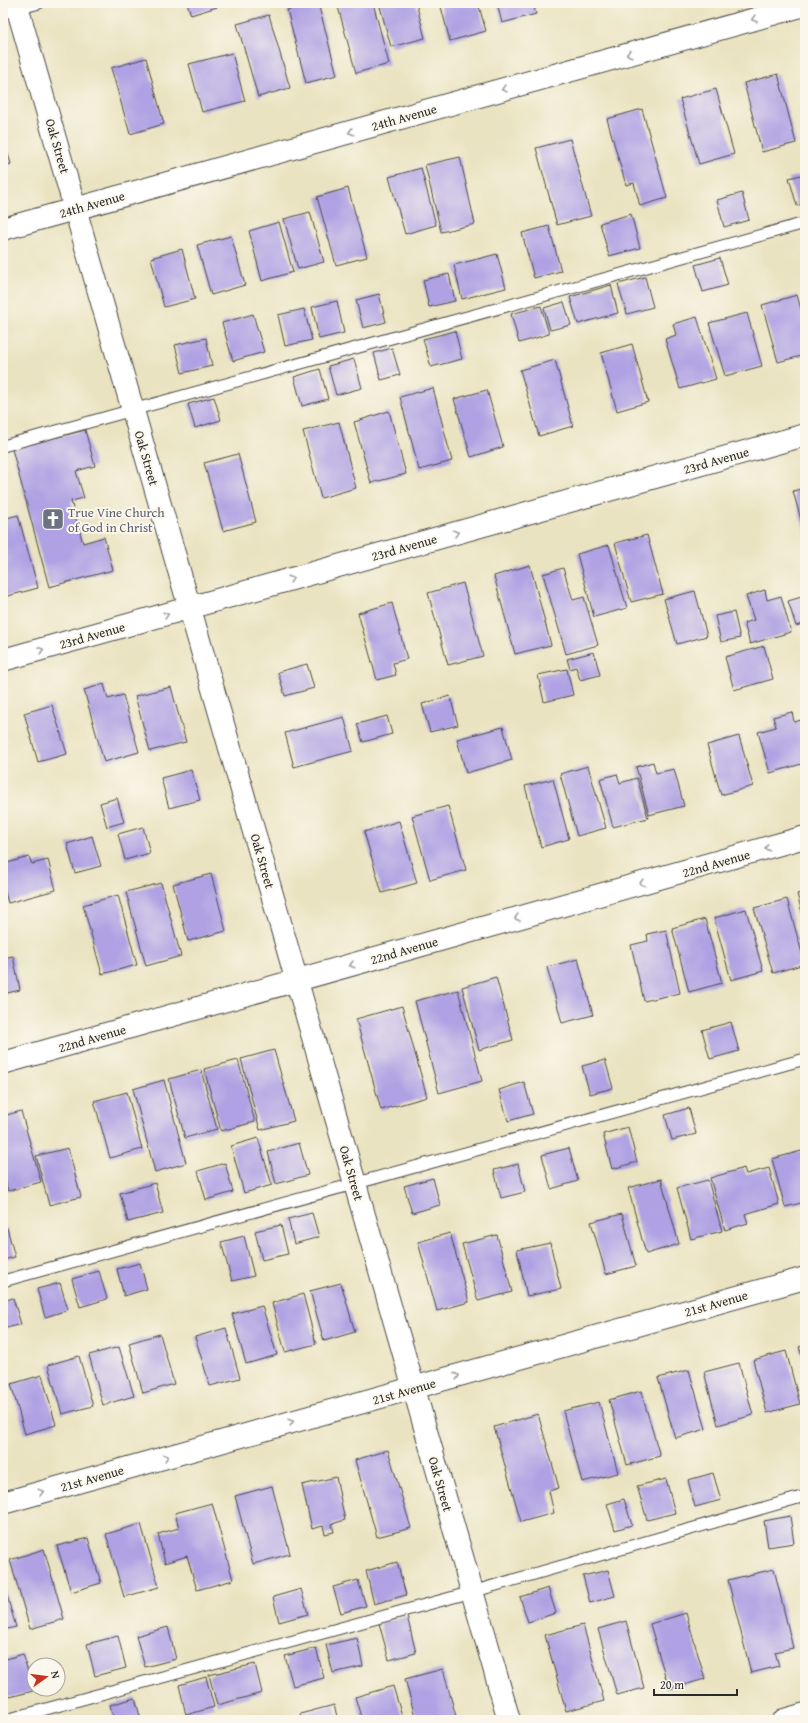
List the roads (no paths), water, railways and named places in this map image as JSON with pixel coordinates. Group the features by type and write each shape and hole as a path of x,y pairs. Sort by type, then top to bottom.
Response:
{"street":[{"name":"24th Avenue","path":"3,229 805,5"},
{"name":"Oak Street","path":"12,8 76,209 509,1720"},
{"name":"23rd Avenue","path":"3,660 805,435"},
{"name":"22nd Avenue","path":"3,1063 805,838"},
{"name":"21st Avenue","path":"3,1503 805,1278"},
{"path":"784,1720 805,1714"}],"lane":[{"path":"12,8 39,3"},
{"path":"3,446 805,223"},
{"path":"3,1281 805,1059"},
{"path":"6,1720 472,1592 805,1496"}],"place":[{"name":"True Vine Church of God in Christ","path":"53,519"}]}
